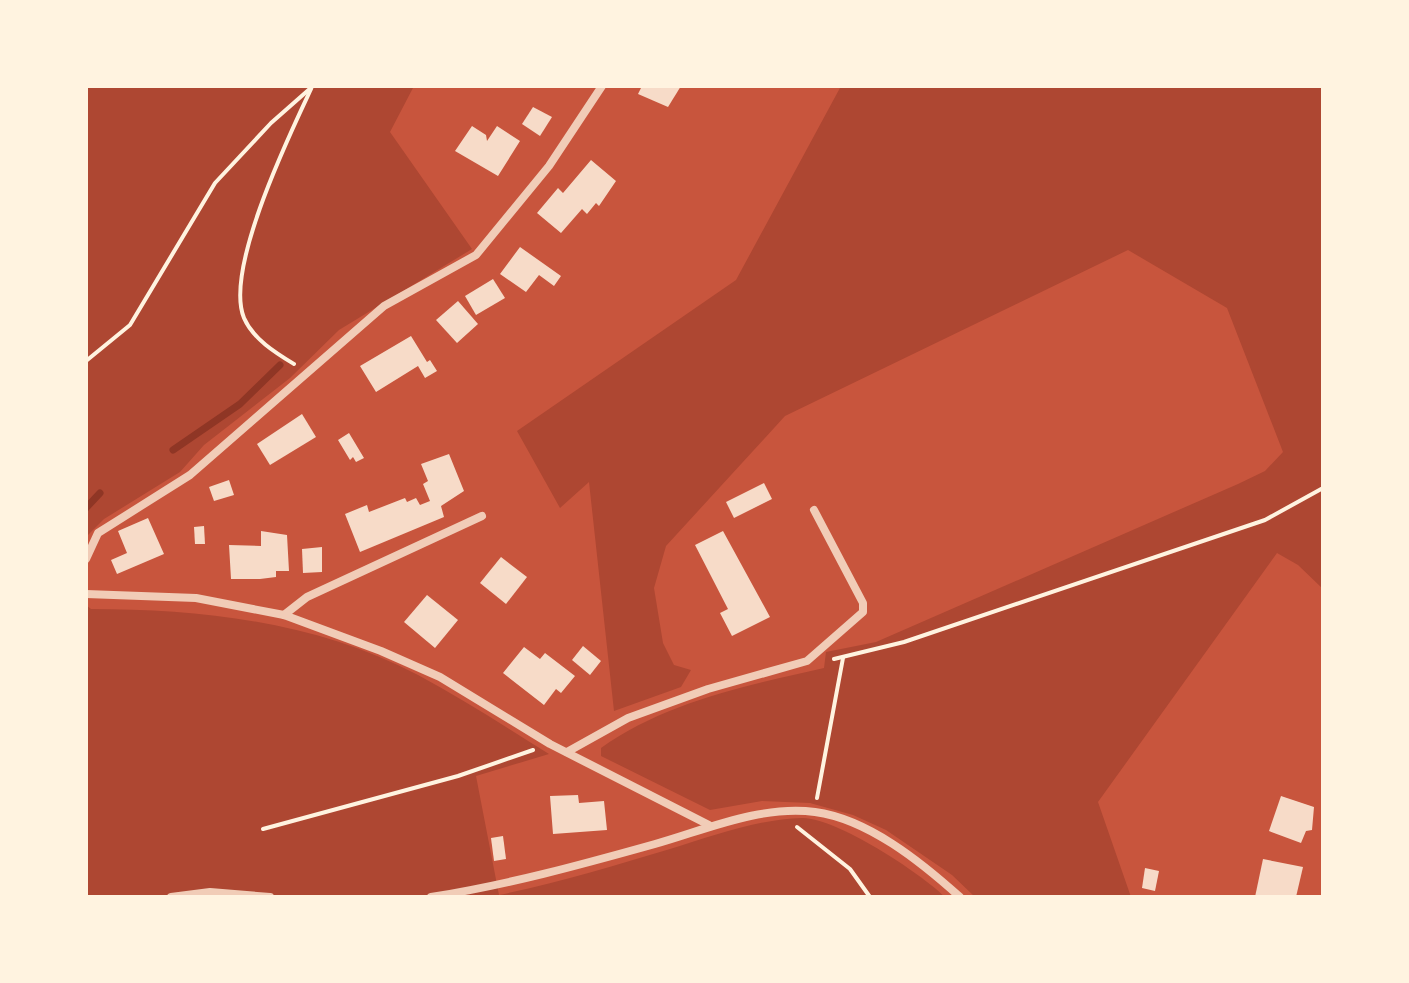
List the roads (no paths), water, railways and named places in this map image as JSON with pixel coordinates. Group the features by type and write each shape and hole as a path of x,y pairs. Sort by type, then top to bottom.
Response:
{"street":[{"path":"86,559 98,533 190,475 384,306 476,255 549,166 602,86"},
{"path":"567,752 628,718 708,689 807,661 863,612 863,603 814,510"},
{"path":"284,615 307,597 482,516"},
{"path":"86,594 196,598 284,615 440,677 550,744 709,825"},
{"path":"431,897 509,885 709,825 780,813 815,812 856,826 897,847 960,897"},
{"path":"171,897 210,892 270,897"}],"waterway":[{"path":"173,450 240,404 280,365"},
{"path":"86,508 100,493"}]}
